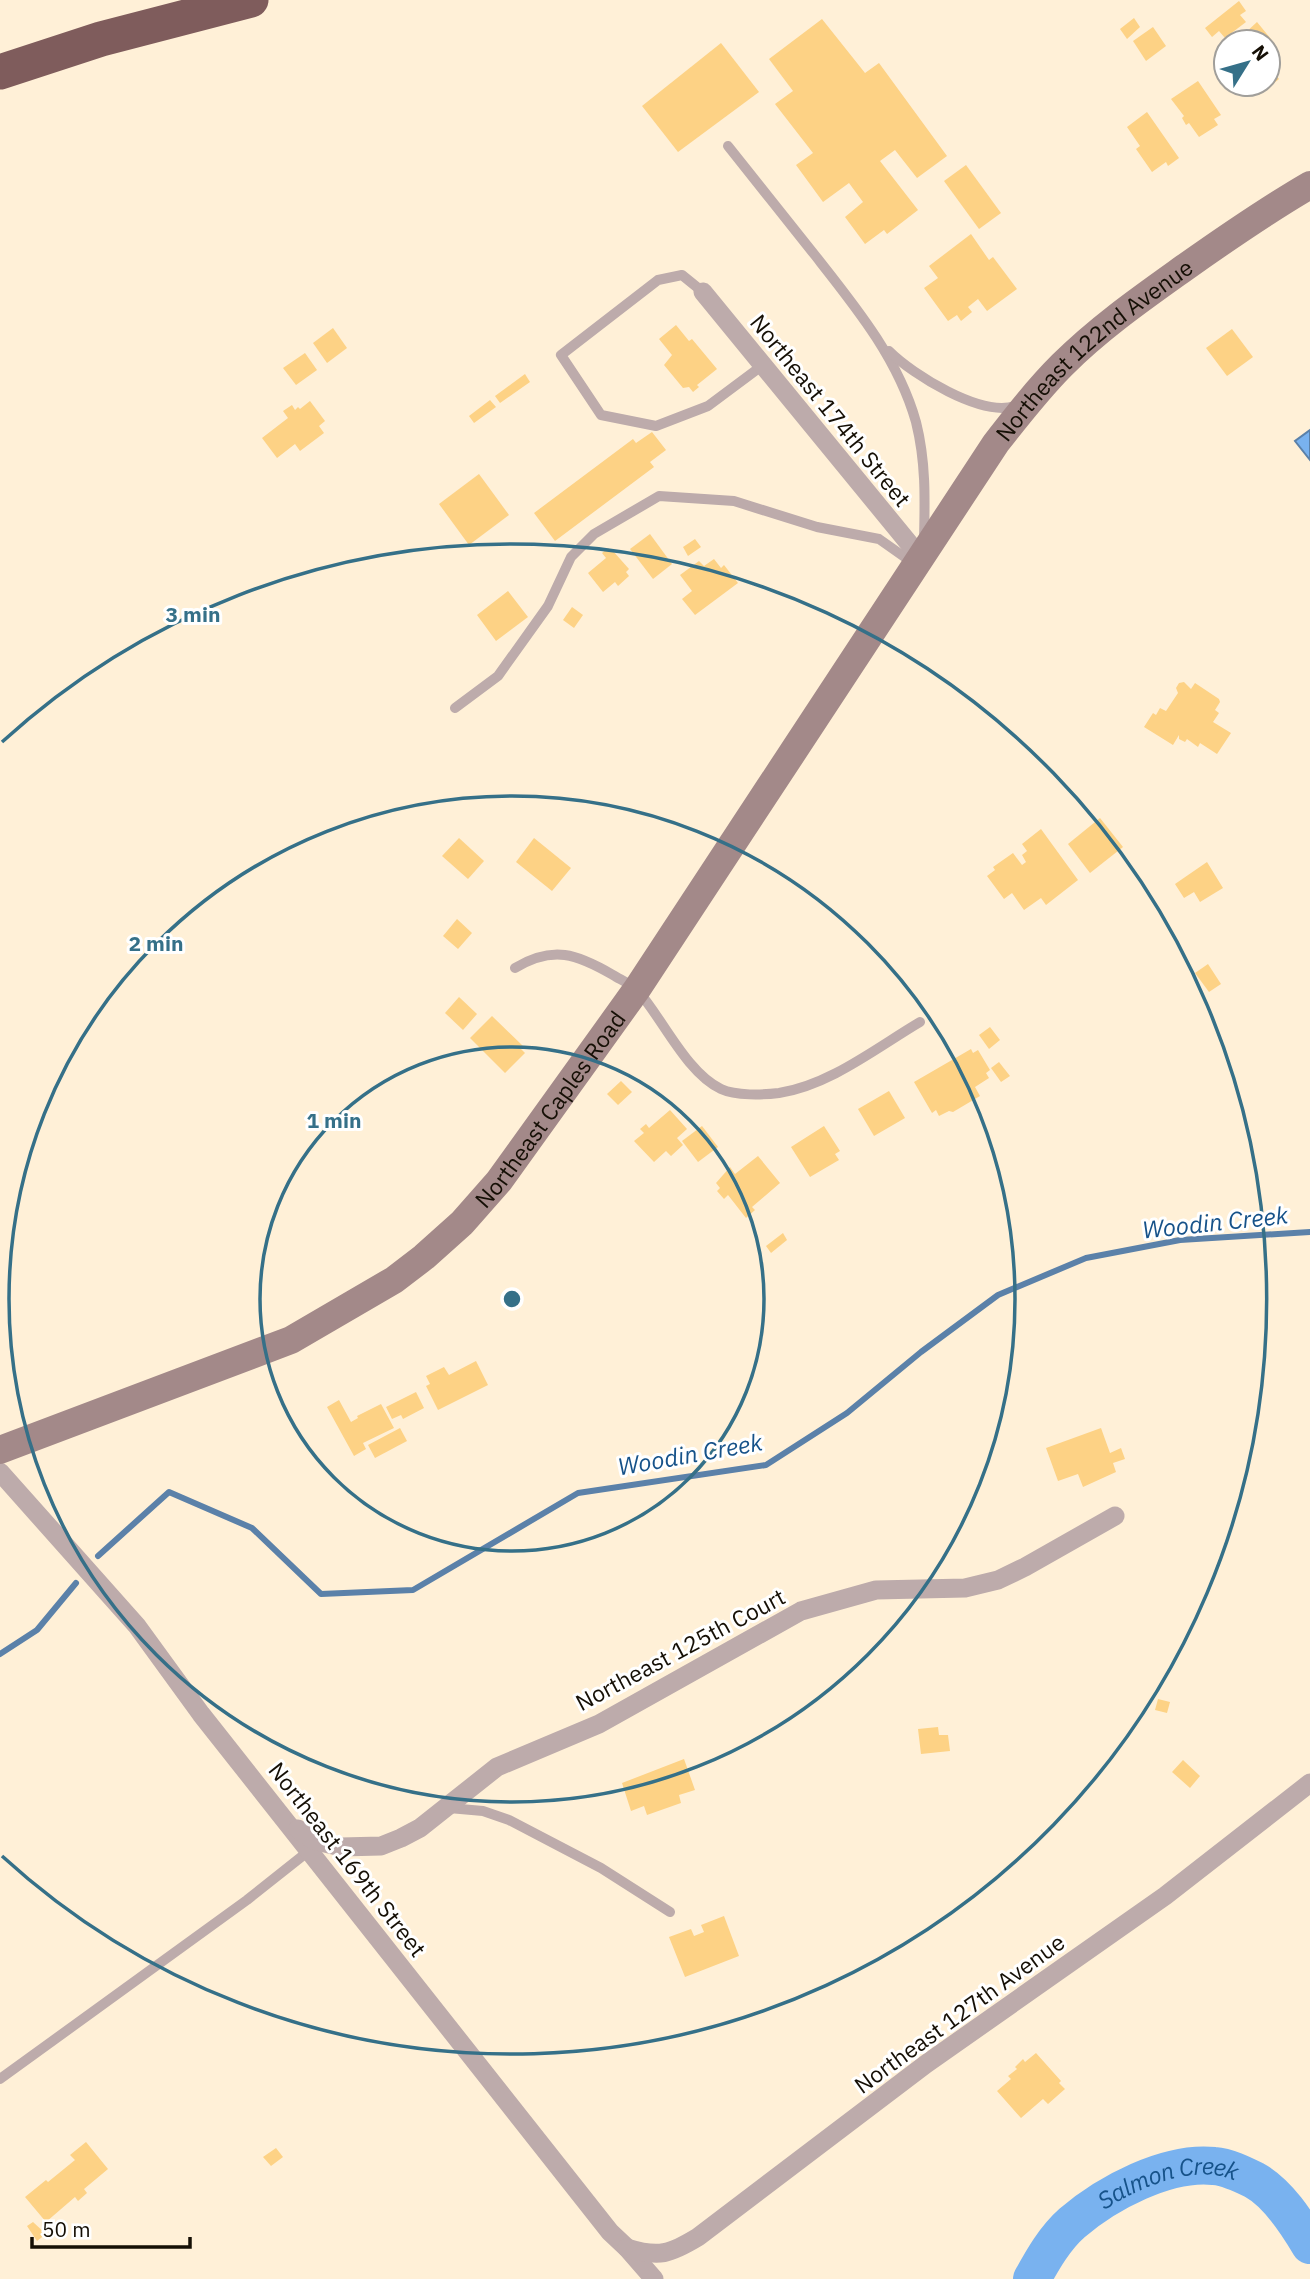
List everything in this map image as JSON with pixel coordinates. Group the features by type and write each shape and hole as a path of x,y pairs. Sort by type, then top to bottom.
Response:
{"highway":[{"path":"0,72 101,38 251,0"}],"main road":[{"name":"Northeast 122nd Avenue","path":"920,559 996,443 1030,400 1062,366 1101,329 1147,294 1310,185"},
{"name":"Northeast Caples Road","path":"0,1450 291,1340 394,1280 461,1223 499,1181 637,989 920,559"}],"street":[{"name":"Northeast 174th Street","path":"703,292 920,559"},
{"name":"Northeast 169th Street","path":"0,1472 137,1626 201,1714 610,2232 654,2279"},
{"name":"Northeast 125th Court","path":"288,1822 313,1840 341,1847 382,1846 420,1828 496,1766 599,1724 801,1611 876,1590 965,1588 998,1580 1115,1516"},
{"name":"Northeast 127th Avenue","path":"627,2248 647,2254 665,2254 698,2237 926,2063 1165,1896 1310,1783"}],"lane":[{"path":"455,708 498,676 548,606 571,557 594,534 659,496 734,501 817,527 879,540 920,559 926,498 924,461 912,411 900,381 859,310 728,146"},
{"path":"703,292 682,275 658,280 561,355 601,415 656,426 708,406 763,365"},
{"path":"881,344 905,366 930,383 957,396 1007,409 1030,400"},
{"path":"515,968 531,958 553,954 586,960 637,989 697,1071 721,1089 747,1093 779,1093 826,1079 920,1022"},
{"path":"444,1807 483,1811 509,1820 601,1868 670,1912"},
{"path":"0,2078 247,1900 310,1850"}],"water":[{"path":"1310,430 1310,460 1295,441"}],"building":[{"path":"1239,1 1246,11 1240,15 1246,22 1238,28 1212,28 1212,37 1205,28"},
{"path":"1134,18 1140,27 1127,39 1120,29"},
{"path":"822,19 865,73 879,63 947,156 917,178 895,150 880,161 918,210 887,234 884,230 865,244 845,217 863,202 849,183 823,202 796,165 813,153 775,104 793,91 769,59"},
{"path":"1257,22 1262,28 1251,28"},
{"path":"1153,27 1166,46 1146,61 1133,41"},
{"path":"721,43 759,92 678,152 642,106"},
{"path":"1198,81 1221,115 1214,119 1218,125 1199,137 1189,123 1186,125 1182,118 1184,116 1171,99"},
{"path":"1147,112 1179,158 1168,166 1166,162 1152,172 1136,149 1140,146 1127,127"},
{"path":"966,165 1001,213 979,229 944,181"},
{"path":"971,234 989,260 993,257 1017,289 987,311 978,299 968,307 972,312 961,321 957,315 948,321 924,288 938,278 929,266"},
{"path":"676,325 689,341 692,339 717,369 697,385 699,387 693,392 689,387 683,388 664,365 672,355 659,339"},
{"path":"333,328 347,348 327,363 313,343"},
{"path":"1232,329 1253,357 1227,376 1206,348"},
{"path":"305,353 317,370 296,385 283,368"},
{"path":"525,374 530,382 500,403 495,396"},
{"path":"490,400 496,407 474,423 469,416"},
{"path":"310,401 325,421 319,426 324,433 300,451 295,444 277,458 262,438 288,418 283,411 292,405 295,410 298,407 300,409"},
{"path":"652,432 666,450 650,462 654,467 555,541 534,513 633,439 636,443"},
{"path":"479,474 509,515 469,545 439,504"},
{"path":"650,534 672,564 653,579 630,549"},
{"path":"695,539 701,547 688,556 683,547"},
{"path":"608,548 629,569 626,572 629,576 618,586 615,582 603,592 588,573 606,558 602,553"},
{"path":"714,559 721,568 724,565 738,583 695,615 682,599 692,591 680,575 699,561 704,566"},
{"path":"508,591 528,617 496,641 477,615"},
{"path":"572,607 583,615 574,628 563,620"},
{"path":"1184,682 1191,689 1195,683 1219,699 1215,710 1219,713 1213,722 1231,733 1217,754 1200,743 1198,747 1187,739 1185,742 1179,739 1179,735 1173,745 1144,727 1153,713 1156,715 1160,708 1166,711 1178,693 1176,688 1179,683"},
{"path":"1100,818 1123,847 1090,873 1068,844"},
{"path":"1041,829 1078,880 1046,905 1041,898 1024,910 1012,893 1004,899 987,876 995,870 993,867 1013,853 1022,865 1026,862 1022,855 1027,851 1022,844"},
{"path":"459,838 484,861 468,879 442,856"},
{"path":"534,838 571,868 552,891 516,862"},
{"path":"1207,862 1223,888 1200,902 1194,892 1184,898 1175,884"},
{"path":"457,919 472,933 458,949 443,936"},
{"path":"1208,964 1221,984 1209,992 1195,973"},
{"path":"459,997 477,1014 463,1030 445,1013"},
{"path":"492,1016 523,1046 521,1049 525,1053 505,1073 470,1038"},
{"path":"990,1027 1000,1040 989,1049 979,1035"},
{"path":"971,1049 973,1053 978,1050 990,1070 986,1073 989,1078 975,1087 980,1096 953,1112 939,1116 936,1110 932,1113 914,1082"},
{"path":"999,1062 1010,1076 1001,1082 991,1068"},
{"path":"621,1081 632,1092 618,1105 607,1094"},
{"path":"889,1091 905,1118 874,1136 858,1109"},
{"path":"670,1110 687,1129 677,1138 683,1145 671,1156 666,1151 654,1162 634,1141 644,1133 640,1129 646,1124 649,1128"},
{"path":"702,1126 718,1147 698,1162 682,1141"},
{"path":"824,1126 840,1151 835,1154 839,1160 810,1177 791,1147"},
{"path":"758,1156 780,1183 752,1207 755,1210 746,1218 728,1195 724,1199 717,1191 720,1188 716,1183 730,1167 735,1174"},
{"path":"783,1233 787,1240 771,1253 766,1246"},
{"path":"476,1361 488,1385 438,1410 426,1386 430,1384 426,1376 444,1367 449,1375"},
{"path":"416,1392 424,1408 403,1419 401,1415 392,1419 386,1407"},
{"path":"339,1400 351,1422 381,1404 394,1428 363,1443 366,1449 354,1456 327,1407"},
{"path":"400,1428 407,1441 375,1458 368,1445"},
{"path":"1101,1428 1110,1453 1121,1448 1125,1459 1113,1463 1116,1472 1083,1487 1078,1474 1058,1481 1046,1448"},
{"path":"1158,1699 1170,1702 1167,1713 1155,1710"},
{"path":"938,1727 939,1735 948,1735 950,1751 921,1754 918,1729"},
{"path":"684,1759 695,1790 679,1795 681,1803 647,1815 644,1806 631,1811 622,1783"},
{"path":"1183,1760 1200,1776 1190,1788 1172,1772"},
{"path":"724,1916 739,1956 685,1977 669,1937 691,1929 694,1936 704,1932 701,1925"},
{"path":"1036,2053 1065,2089 1048,2104 1043,2099 1021,2118 997,2091 1011,2079 1008,2076 1017,2069 1015,2067 1023,2059 1025,2062"},
{"path":"86,2142 108,2169 84,2189 87,2193 78,2201 75,2197 46,2222 25,2197 75,2160 70,2155"},
{"path":"276,2148 283,2157 271,2166 263,2157"},
{"path":"33,2222 46,2234 37,2241 27,2226"}],"waterway":[{"name":"Woodin Creek","path":"98,1556 169,1492 252,1528 321,1594 413,1590 578,1493 766,1465 847,1413 921,1352 998,1295 1086,1258 1180,1240 1310,1232"},
{"name":"Woodin Creek","path":"0,1654 37,1630 76,1583"},
{"name":"Salmon Creek","path":"1032,2279 1060,2235 1086,2212 1138,2181 1196,2166 1230,2169 1263,2186 1286,2209 1310,2245"}]}
